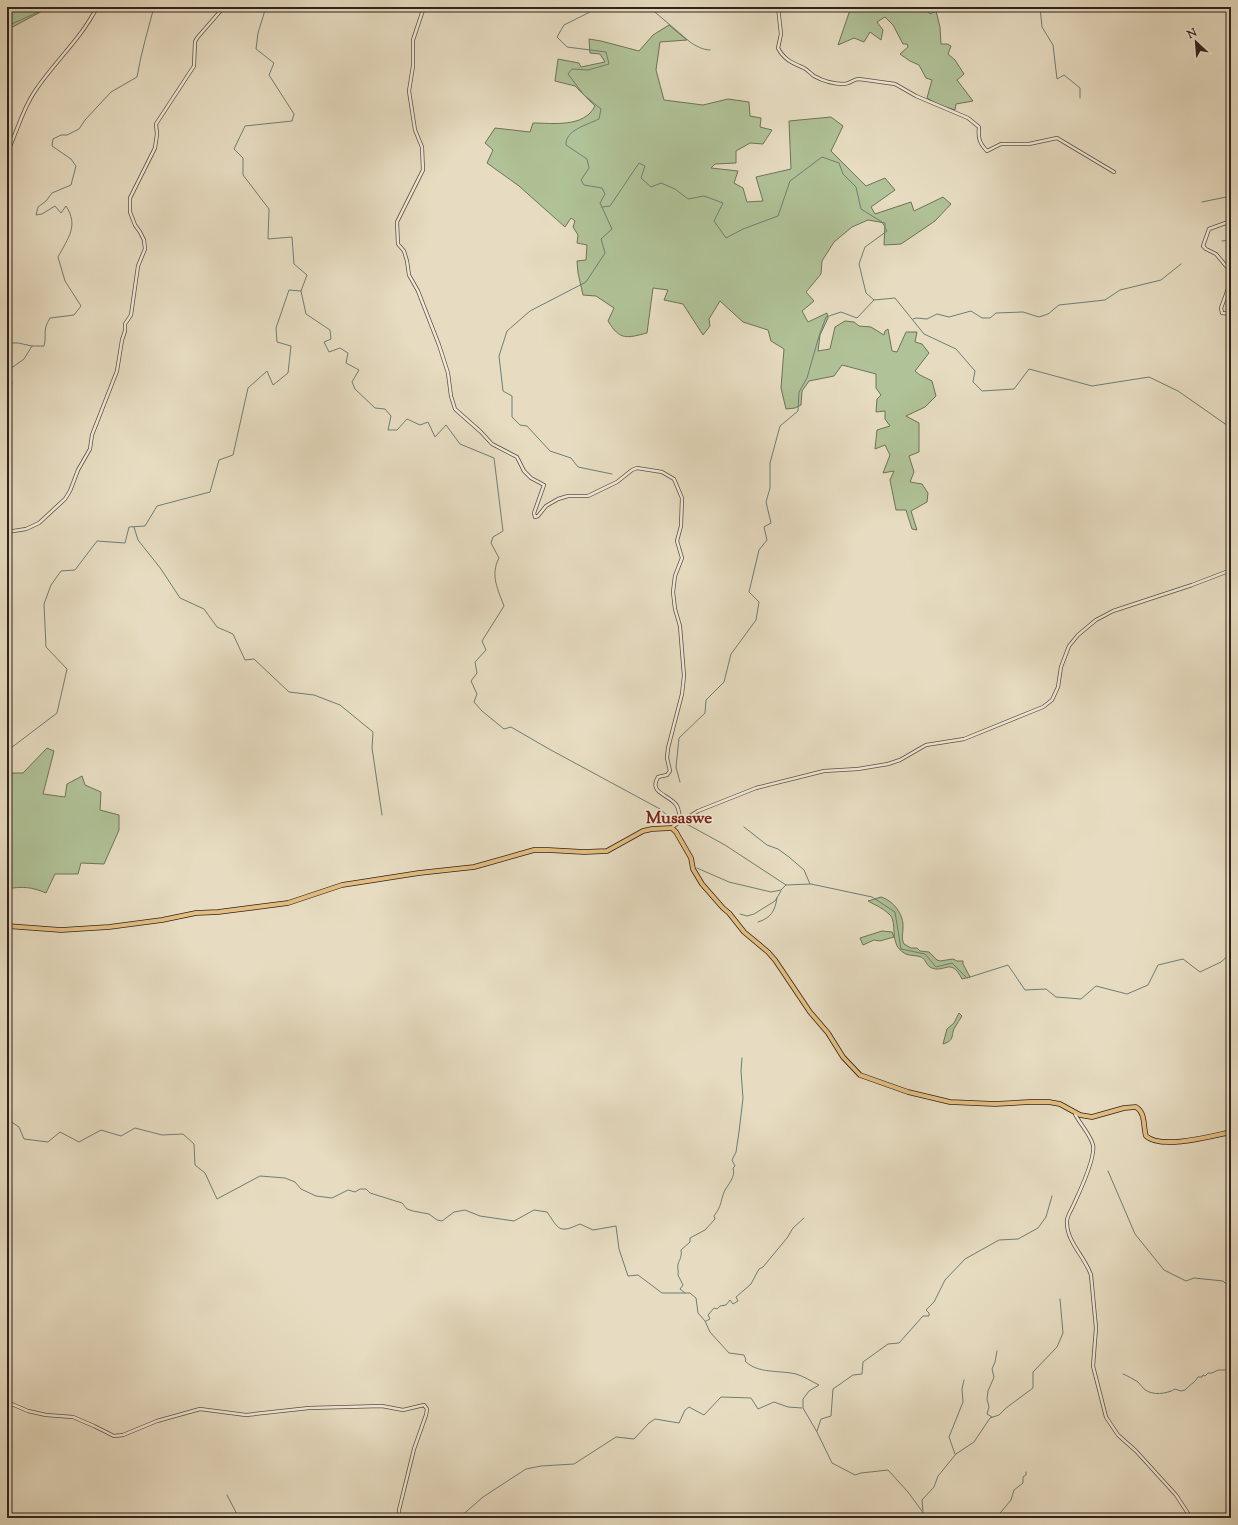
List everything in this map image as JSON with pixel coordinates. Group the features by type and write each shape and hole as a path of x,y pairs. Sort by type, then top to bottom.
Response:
{"main road":[{"path":"7,926 61,930 109,927 201,913 288,903 342,885 419,873 474,867 534,850 584,852 607,850 643,831 669,828 674,829 676,832 691,858 693,869 702,884 729,913 744,932 768,952 775,960 810,1012 830,1035 843,1057 860,1075 908,1092 950,1102 995,1104 1048,1102 1062,1104 1075,1114 1092,1117 1124,1108 1136,1107 1142,1114 1146,1136 1157,1141 1182,1142 1231,1132"}],"street":[{"path":"7,153 19,120 32,94 51,68 76,40 91,19 97,7"},
{"path":"7,532 26,529 39,523 66,499 90,449 92,436 117,371 125,324 131,315 138,266 145,249 144,240 134,224 130,212 130,198 155,148 156,124 194,66 195,42 224,7"},
{"path":"424,7 413,40 409,91 415,130 422,147 423,170 398,217 396,233 398,244 406,256 409,275 418,291 439,345 448,373 451,396 455,409 492,444 517,457 524,471 531,478 544,484 534,513 535,517 538,516 546,506 558,499 568,496 588,496 617,482 632,470 637,468 657,471 669,476 674,480 681,492 681,526 677,541 682,558 673,588 675,609 680,626 684,686 668,748 667,758 670,771 667,775 658,777 655,784 656,789 676,804 680,819 683,821"},
{"path":"778,7 781,34 778,48 781,54 791,63 806,69 814,76 837,84 847,84 858,79 895,84 916,96 956,112 975,122 979,126 978,138 982,146 987,150 1001,144 1030,144 1057,138 1114,172"},
{"path":"1231,221 1209,229 1203,246 1206,250 1216,254 1231,272 1228,290 1221,308 1222,313 1231,314"},
{"path":"669,828 675,826 704,808 763,786 801,778 824,771 878,768 900,760 926,745 964,739 1046,705 1052,700 1061,667 1069,646 1078,635 1096,620 1114,611 1198,583 1231,570"},
{"path":"1075,1114 1089,1137 1093,1149 1085,1178 1067,1219 1067,1227 1091,1275 1096,1328 1093,1366 1106,1417 1118,1435 1136,1451 1176,1495 1191,1518"},
{"path":"7,1402 35,1413 73,1417 114,1436 123,1436 157,1422 203,1408 246,1415 309,1408 379,1406 403,1410 424,1405 427,1409 426,1415 414,1448 399,1510 400,1518"}],"green space":[{"path":"7,7 45,7 46,9 7,30"},
{"path":"851,7 926,7 925,8 930,14 936,11 940,27 941,44 951,46 948,54 955,60 964,74 957,80 973,101 956,104 955,110 939,105 927,98 932,80 926,78 919,65 900,54 908,47 907,44 903,44 893,25 885,17 877,22 883,30 881,40 870,32 864,42 854,38 838,45"},
{"path":"669,25 687,40 660,42 656,70 664,100 703,105 728,99 749,102 750,116 761,118 760,127 772,130 763,144 750,143 736,151 736,163 715,164 711,168 738,171 734,183 743,188 747,202 763,201 756,177 791,169 789,121 831,117 843,126 831,151 866,186 885,178 895,190 871,207 875,214 911,202 914,211 943,197 951,204 935,221 901,244 884,245 885,223 868,220 852,227 834,242 822,261 821,274 806,292 814,301 802,311 808,322 827,313 828,318 820,335 818,351 830,349 835,327 845,321 854,322 859,326 871,327 884,335 885,331 888,329 892,351 897,352 906,332 917,332 915,342 922,344 929,353 915,371 932,381 936,396 925,407 906,416 919,423 919,452 909,456 914,472 910,482 922,484 928,493 927,502 911,511 917,530 912,529 906,510 896,510 890,480 894,471 883,473 890,455 885,445 875,449 877,430 890,426 885,419 885,411 876,412 877,399 881,395 876,388 876,374 842,365 834,376 809,381 802,391 801,405 795,408 786,409 781,388 784,349 771,341 768,330 743,322 720,301 709,319 710,326 703,335 683,304 664,300 668,290 653,288 647,333 629,337 620,335 608,321 614,308 596,296 583,295 577,261 586,260 587,245 577,243 578,235 573,227 575,221 571,218 565,227 519,186 487,163 493,150 485,143 495,128 530,132 533,123 567,123 576,121 590,113 595,106 575,86 555,81 558,59 579,63 581,67 605,62 600,54 590,53 589,39 639,51 653,35"},
{"path":"47,748 54,751 43,794 65,797 67,784 82,776 85,785 101,792 100,810 119,815 119,830 104,864 81,863 78,874 55,874 46,893 36,889 27,888 7,889 7,773 23,773"},
{"path":"881,897 894,905 902,918 902,938 904,944 911,948 917,948 920,951 929,952 940,961 953,959 963,961 963,964 970,977 962,979 958,972 951,967 941,969 932,968 928,966 921,957 908,955 900,950 895,939 892,918 884,910 868,901"},
{"path":"882,931 892,932 894,937 880,941 874,940 863,945 860,938"},
{"path":"959,1013 962,1016 950,1041 943,1044 947,1029 954,1023"}],"waterway":[{"path":"7,26 43,10 43,7"},
{"path":"7,396 12,384 10,369 24,359 32,346 44,346 45,329 50,318 74,315 81,306 65,281 58,257 71,232 72,220 70,213 66,206 61,213 55,206 42,214 36,215 38,207 46,201 52,193 71,185 76,166 71,159 52,146 53,139 61,135 67,135 79,129 85,120 111,92 137,77 154,7"},
{"path":"7,751 57,713 67,669 46,647 44,604 51,585 61,571 75,570 97,541 125,543 129,527 145,526 157,506 210,492 219,460 233,455 248,388 267,371 273,385 288,373 291,346 277,342 276,328 289,290 301,291 307,275 294,264 292,237 268,239 269,209 243,175 243,158 234,149 245,126 292,121 294,114 269,75 274,63 256,49 258,33 266,7"},
{"path":"600,7 564,25 557,37 567,47 606,52 609,64 588,70 572,69 568,74 584,95 601,109 599,119 583,126 569,135 566,145 587,159 589,168 581,180 584,185 602,188 605,194 600,203 612,229 601,239 605,253 586,282 530,311 507,331 499,356 503,391 512,396 512,417 520,425 527,426 550,451 571,458 578,467 612,474"},
{"path":"649,7 690,42 702,49 710,50"},
{"path":"1040,7 1042,27 1053,45 1057,79 1064,75 1080,88 1080,98"},
{"path":"602,207 610,206 639,163 645,166 641,178 651,187 661,183 675,189 688,199 704,196 723,203 714,221 726,238 743,229 778,216 790,181 822,157 839,163 843,174 856,187 861,209 882,222 887,231 865,247 859,264 866,293 874,300 895,298 924,334 956,349 975,371 973,382 982,391 1014,389 1029,369 1092,386 1149,377 1178,391 1231,428"},
{"path":"1202,202 1231,196"},
{"path":"1222,241 1231,240"},
{"path":"913,319 927,319 937,314 949,317 971,311 982,318 990,318 996,313 1023,312 1039,317 1048,314 1059,305 1105,300 1120,290 1161,280 1181,264"},
{"path":"301,291 306,314 330,330 331,339 324,342 329,352 340,348 348,353 346,363 359,370 352,382 355,389 375,408 385,409 391,416 388,430 397,430 407,419 420,425 428,422 435,437 446,425 460,444 494,458 503,531 493,537 491,543 499,558 496,564 495,576 497,588 504,606 482,641 486,650 475,662 477,673 471,681 477,694 474,702 482,711 504,729 511,727 660,809 676,823"},
{"path":"680,782 676,767 679,738 705,713 706,700 724,682 731,654 756,620 759,602 749,592 759,550 767,540 764,527 771,523 766,502 770,488 770,463 780,426 798,411 799,392 807,378 826,317 841,312 857,318 874,300"},
{"path":"7,343 18,343 32,346"},
{"path":"134,527 138,540 161,569 180,598 204,609 217,627 233,634 245,660 254,659 289,692 314,695 340,705 373,732 372,748 382,815"},
{"path":"683,822 725,845 786,885 811,884 872,897 895,912 901,949 925,954 936,967 952,963 967,978 1008,965 1025,990 1046,989 1056,997 1081,999 1096,986 1127,994 1148,985 1158,965 1183,959 1200,972 1221,962 1231,953"},
{"path":"744,827 767,845 778,849 789,857 804,870 810,884"},
{"path":"697,868 729,882 771,892 781,890 786,885"},
{"path":"740,914 747,916 754,914 775,901 781,891"},
{"path":"758,922 772,913 777,898"},
{"path":"685,1293 680,1289 683,1285 678,1275 681,1250 690,1242 690,1238 705,1230 715,1219 714,1216 720,1206 724,1192 734,1171 733,1168 735,1166 732,1160 736,1152 743,1098 741,1071 742,1058"},
{"path":"7,1119 19,1127 24,1139 48,1142 60,1132 79,1142 101,1130 121,1136 135,1128 162,1135 183,1134 194,1144 195,1165 205,1173 217,1199 260,1176 285,1178 295,1182 301,1189 316,1196 332,1198 348,1190 355,1192 360,1189 366,1189 370,1193 402,1203 407,1209 429,1214 437,1220 442,1221 454,1212 465,1210 480,1216 514,1221 534,1210 547,1212 557,1226 563,1229 580,1224 593,1230 616,1226 619,1249 628,1276 638,1275 662,1293 690,1293 696,1298 698,1313 705,1321 710,1332 729,1353 744,1355 745,1361 750,1365 762,1370 796,1374 819,1385 809,1391 803,1399 803,1408 832,1463 855,1475 888,1470 908,1492 927,1518"},
{"path":"1108,1171 1135,1234 1164,1270 1186,1281 1194,1278 1223,1281 1231,1289"},
{"path":"817,1431 821,1419 831,1416 833,1389 853,1375 862,1374 863,1362 888,1344 899,1343 923,1316 929,1316 929,1313 926,1310 934,1302 945,1280 965,1259 999,1240 1018,1239 1038,1228 1046,1217 1052,1196"},
{"path":"706,1321 710,1319 708,1315 714,1308 717,1309 720,1306 726,1305 730,1300 733,1304 738,1301 736,1297 751,1284 759,1269 763,1267 787,1238 793,1228 804,1218"},
{"path":"923,1511 922,1500 934,1487 938,1476 956,1454 974,1442 990,1418 999,1415 1033,1388 1033,1372 1057,1347 1063,1333 1060,1299"},
{"path":"992,1417 987,1414 989,1407 987,1399 988,1391 994,1377 992,1369 997,1351"},
{"path":"1123,1374 1138,1382 1147,1391 1160,1394 1175,1389 1181,1391 1185,1390 1198,1377 1202,1377 1203,1375 1205,1376 1208,1373 1218,1370 1231,1370"},
{"path":"955,1454 949,1437 963,1402 962,1389 964,1380"},
{"path":"459,1518 483,1497 526,1469 541,1466 574,1464 616,1437 634,1439 649,1423 655,1419 679,1423 685,1410 689,1407 704,1415 721,1397 751,1398 758,1409 774,1402 788,1407 802,1408"},
{"path":"996,1518 1011,1500 1014,1490 1023,1483 1023,1477 1026,1475 1026,1472"},
{"path":"227,1495 239,1518"}],"district":[{"name":"Musaswe","path":"679,817"}]}
